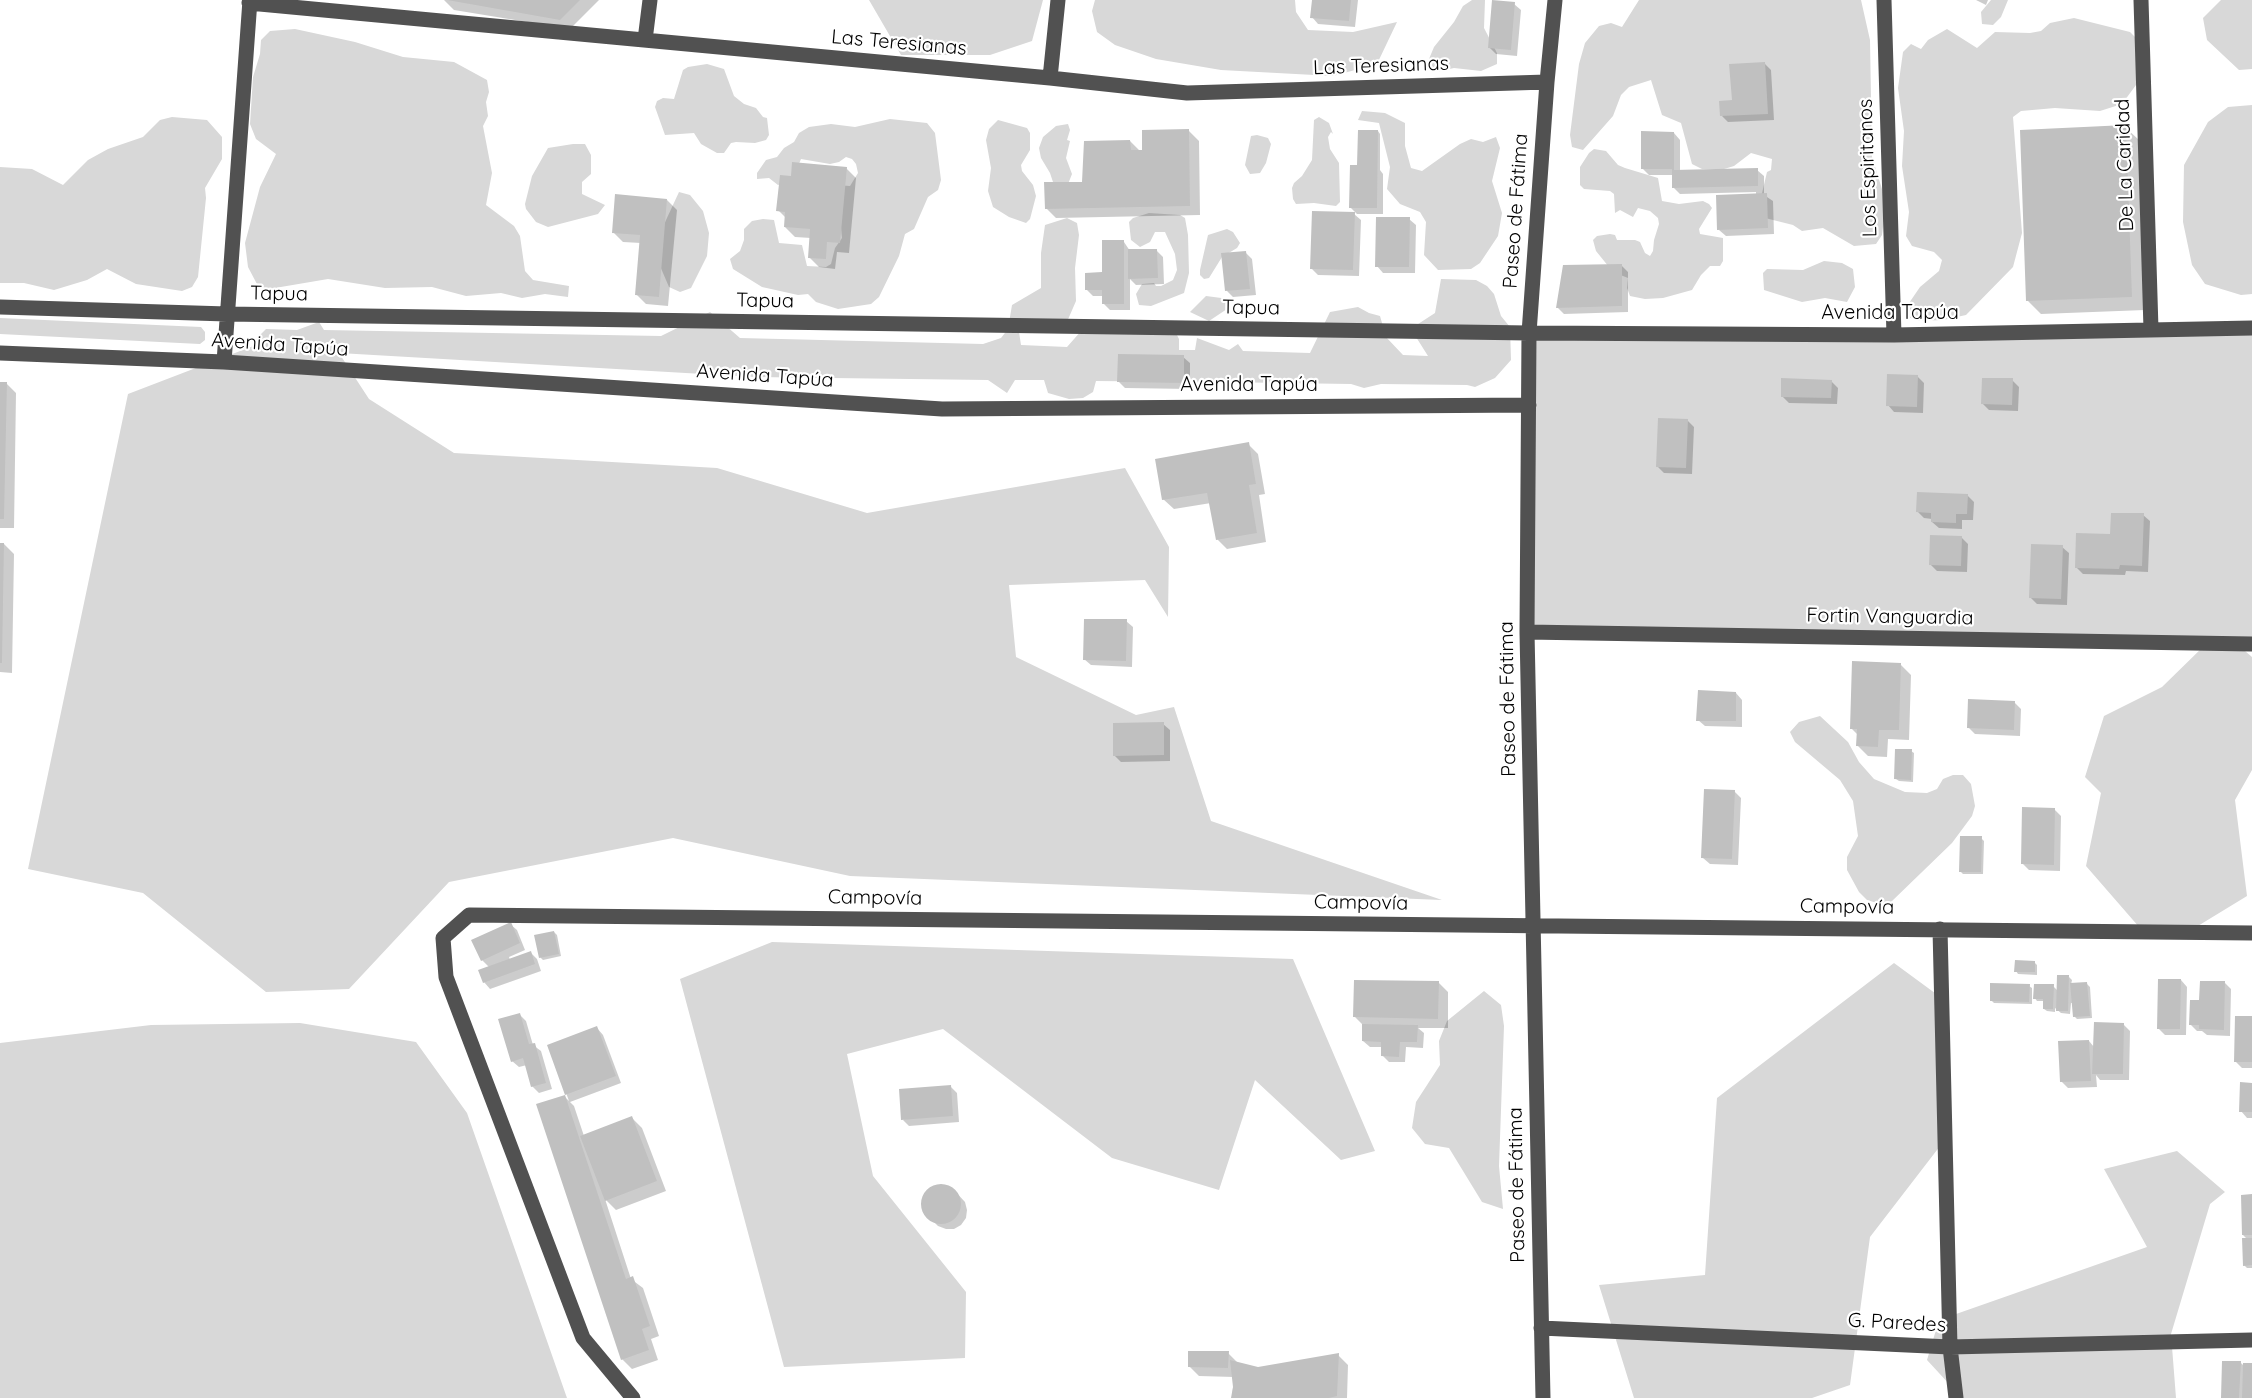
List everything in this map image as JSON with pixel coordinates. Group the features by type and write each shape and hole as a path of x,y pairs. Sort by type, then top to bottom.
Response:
{"street":[{"path":"645,40 650,0"},
{"path":"1050,78 1058,0"},
{"name":"Paseo de Fátima","path":"1543,1398 1527,632 1529,333 1546,82 1555,0"},
{"name":"Los Espiritanos","path":"1884,0 1894,335"},
{"name":"De La Caridad","path":"2142,0 2151,329"},
{"path":"224,362 249,2"},
{"name":"Las Teresianas","path":"249,2 1187,93 1546,82"},
{"name":"Tapua","path":"0,307 227,314 1529,333"},
{"name":"Avenida Tapúa","path":"1529,333 1894,335 2252,328"},
{"name":"Avenida Tapúa","path":"0,353 224,362 942,409 1529,405"},
{"name":"Fortin Vanguardia","path":"1527,632 2252,644"},
{"name":"Campovía","path":"633,1398 583,1338 446,977 443,938 469,915 2252,933"},
{"path":"1940,929 1950,1347 1956,1398"},
{"name":"G. Paredes","path":"1541,1328 1950,1347 2252,1340"}],"shaded area":[{"path":"869,0 1043,0 1032,41 990,55 901,55"},
{"path":"1095,0 1295,0 1296,12 1308,30 1353,32 1397,22 1377,64 1333,76 1221,70 1156,59 1115,45 1097,32 1092,11"},
{"path":"1472,0 1485,0 1484,28 1497,53 1497,64 1481,71 1454,68 1436,72 1429,70 1429,59 1434,47 1454,22 1463,6"},
{"path":"1639,0 1861,0 1870,40 1872,157 1886,202 1882,235 1876,244 1854,246 1823,228 1802,231 1793,225 1761,217 1759,206 1767,172 1771,170 1772,159 1751,153 1734,166 1724,169 1702,169 1692,164 1681,123 1662,115 1651,80 1629,87 1621,95 1613,116 1583,150 1572,147 1570,135 1579,64 1585,43 1599,26 1611,23 1622,27"},
{"path":"1991,0 2008,0 2001,17 1993,25 1982,24 1981,12"},
{"path":"2221,0 2252,0 2252,69 2239,70 2207,40 2203,18"},
{"path":"2074,18 2130,32 2138,40 2136,85 2122,104 2100,111 2055,108 2021,111 2013,117 2022,233 2013,267 1966,315 1943,320 1918,321 1908,317 1907,306 1920,287 1939,271 1942,260 1934,252 1912,246 1906,236 1909,212 1902,166 1904,131 1898,88 1903,52 1911,44 1921,49 1928,40 1947,29 1977,48 1995,32 2030,33 2041,31 2050,23"},
{"path":"295,29 355,42 403,57 454,62 487,80 488,116 483,126 492,173 486,205 514,226 520,236 525,271 533,280 569,286 568,297 545,294 522,298 501,293 466,296 432,287 385,288 328,279 269,289 258,286 248,267 245,243 260,187 276,154 256,139 250,124 253,77 260,54 261,40 270,31"},
{"path":"707,64 724,69 734,96 744,104 756,108 763,117 767,118 769,135 766,140 755,143 731,143 724,153 717,153 701,144 694,133 665,135 655,107 657,101 663,98 674,99 683,70"},
{"path":"2252,105 2252,294 2241,295 2205,284 2192,265 2183,222 2184,165 2208,122 2228,107"},
{"path":"1362,111 1385,113 1405,123 1405,146 1411,168 1422,171 1460,144 1471,139 1483,142 1496,137 1500,148 1492,181 1502,213 1498,236 1480,263 1471,269 1438,270 1424,255 1426,222 1420,212 1400,204 1387,189 1390,167 1379,123 1358,120"},
{"path":"172,117 207,120 222,137 222,159 205,188 198,277 192,287 182,291 136,284 107,269 87,280 54,290 24,283 0,283 0,167 32,169 63,185 88,160 108,149 143,137 160,120"},
{"path":"1319,117 1329,123 1333,134 1331,132 1328,137 1330,149 1339,163 1340,202 1336,206 1314,203 1296,204 1293,199 1294,183 1302,176 1312,160 1314,120"},
{"path":"890,119 927,123 935,133 941,180 938,190 928,197 914,229 905,234 899,256 879,297 871,304 838,309 816,302 808,294 798,295 762,287 733,269 730,259 740,251 744,240 744,229 752,221 763,219 774,220 779,243 802,245 807,266 826,267 831,264 835,248 842,238 837,185 850,186 858,173 852,159 846,157 830,164 801,159 793,178 778,185 769,178 757,179 757,173 766,160 777,157 784,148 794,142 799,133 809,127 831,124 855,127"},
{"path":"998,120 1027,128 1030,133 1030,150 1021,165 1022,171 1033,185 1036,196 1030,219 1026,223 1009,217 993,207 988,191 991,168 986,140 989,129"},
{"path":"1068,124 1070,130 1067,140 1070,141 1066,158 1072,174 1066,189 1055,188 1050,173 1041,158 1039,148 1043,137 1056,126"},
{"path":"1251,136 1268,138 1271,144 1266,163 1260,173 1250,174 1245,165"},
{"path":"585,144 591,155 591,174 582,182 582,194 605,205 598,214 548,227 536,222 526,209 525,204 532,176 548,148"},
{"path":"1594,149 1606,151 1618,165 1658,178 1662,201 1679,204 1703,201 1709,204 1712,208 1699,229 1700,234 1723,238 1723,261 1720,266 1710,266 1692,290 1663,298 1645,299 1630,296 1627,288 1628,278 1613,272 1596,251 1593,240 1597,236 1610,234 1615,235 1617,240 1635,240 1640,242 1645,253 1650,256 1659,224 1658,218 1650,211 1638,208 1633,217 1620,210 1615,213 1614,194 1610,191 1584,189 1580,185 1580,167"},
{"path":"679,192 690,195 703,211 709,233 707,256 691,288 680,292 669,287 660,266 660,233"},
{"path":"1149,213 1180,215 1185,218 1189,273 1184,293 1151,306 1139,305 1136,294 1142,284 1154,283 1156,286 1161,286 1173,280 1177,270 1175,254 1165,232 1155,232 1150,242 1140,247 1131,240 1129,222 1133,218"},
{"path":"1067,218 1077,223 1079,235 1075,268 1076,301 1063,331 1019,332 1021,345 1067,347 1082,330 1176,333 1179,339 1179,350 1195,350 1197,338 1229,350 1238,344 1243,351 1310,353 1330,312 1358,307 1380,316 1386,337 1403,355 1428,356 1416,337 1415,326 1435,313 1441,279 1476,280 1487,286 1494,294 1501,316 1510,327 1511,360 1495,378 1475,387 1381,384 1364,388 1351,384 1218,382 1201,389 1192,382 1096,381 1093,392 1083,398 1069,399 1048,393 1044,380 1015,380 1007,393 988,380 755,377 339,353 369,399 454,453 717,468 867,513 1125,468 1169,547 1168,617 1145,580 1009,585 1016,657 1136,715 1174,707 1211,821 1442,900 850,876 673,838 449,882 349,989 266,992 143,893 28,869 128,394 261,343 260,335 266,329 297,330 319,322 324,330 661,336 710,312 740,338 983,344 1001,338 1008,329 1012,305 1041,288 1041,253 1045,225"},
{"path":"1227,229 1233,232 1240,243 1237,248 1222,257 1209,278 1204,279 1200,275 1200,270 1208,235"},
{"path":"1824,261 1842,263 1853,269 1855,287 1847,302 1825,298 1802,302 1764,290 1763,273 1767,269 1803,270"},
{"path":"1206,296 1229,299 1227,309 1209,321 1190,312"},
{"path":"0,318 201,327 205,332 205,340 200,344 0,334"},
{"path":"2252,328 2252,644 2238,645 2252,657 2252,770 2235,800 2247,896 2188,932 2146,935 2086,866 2101,793 2085,777 2104,716 2162,687 2206,644 1527,632 1529,333"},
{"path":"1820,716 1848,742 1859,762 1874,779 1905,792 1927,793 1937,789 1943,779 1953,775 1963,775 1971,784 1975,806 1972,816 1952,843 1891,902 1880,904 1867,900 1859,892 1847,870 1847,857 1858,836 1853,801 1840,780 1795,742 1790,732 1799,722"},
{"path":"772,942 1293,959 1375,1151 1341,1160 1255,1080 1219,1190 1112,1158 943,1029 847,1054 873,1176 966,1292 965,1358 784,1367 680,979"},
{"path":"1894,963 1943,999 1947,1137 1870,1237 1850,1385 1812,1398 1634,1398 1599,1285 1705,1275 1717,1098"},
{"path":"1484,991 1501,1005 1504,1026 1499,1166 1503,1209 1482,1202 1449,1148 1425,1144 1412,1128 1416,1102 1440,1065 1439,1041 1447,1021"},
{"path":"300,1023 416,1042 467,1113 567,1398 0,1398 0,1043 151,1025"},
{"path":"2177,1151 2225,1192 2210,1204 2171,1334 2176,1398 1962,1398 1927,1360 1939,1320 2147,1247 2104,1169"}],"building":[{"path":"447,0 580,0 560,20"},
{"path":"1312,0 1351,0 1349,21 1310,18"},
{"path":"1492,0 1515,2 1511,50 1488,48"},
{"path":"1765,62 1768,114 1720,116 1719,101 1732,100 1729,64"},
{"path":"2126,125 2132,297 2026,301 2020,130"},
{"path":"1189,129 1190,206 1045,209 1044,182 1082,182 1084,141 1130,140 1131,150 1142,150 1142,130"},
{"path":"1358,130 1378,130 1377,208 1349,208 1350,165 1357,165"},
{"path":"1641,131 1674,132 1674,170 1758,168 1758,186 1672,188 1672,169 1641,169"},
{"path":"792,162 847,167 840,243 827,242 826,259 808,258 810,229 784,227 785,212 776,211 780,175 791,176"},
{"path":"1767,193 1768,228 1717,230 1716,195"},
{"path":"615,194 667,199 659,297 635,295 640,235 612,233"},
{"path":"1312,211 1355,212 1353,270 1310,269"},
{"path":"1376,217 1410,217 1409,267 1375,267"},
{"path":"1102,240 1124,240 1124,304 1102,304 1102,290 1085,290 1085,273 1102,272"},
{"path":"1128,249 1157,249 1158,278 1128,279"},
{"path":"1246,251 1250,289 1225,291 1221,253"},
{"path":"1622,264 1622,306 1556,308 1563,265"},
{"path":"1118,354 1184,355 1184,383 1117,382"},
{"path":"1887,374 1918,375 1917,407 1886,406"},
{"path":"1781,378 1832,380 1831,398 1781,397"},
{"path":"1982,378 2013,378 2012,405 1981,404"},
{"path":"0,382 7,382 4,519 0,519"},
{"path":"1658,418 1688,419 1686,468 1656,467"},
{"path":"1249,442 1256,484 1249,485 1257,533 1216,540 1207,493 1162,500 1155,459"},
{"path":"1917,492 1968,494 1967,514 1956,514 1956,523 1931,522 1931,513 1916,512"},
{"path":"2111,513 2144,513 2142,566 2120,565 2119,569 2075,568 2076,533 2110,534"},
{"path":"1930,535 1962,536 1961,566 1929,565"},
{"path":"0,543 4,543 2,663 0,663"},
{"path":"2031,544 2063,545 2061,599 2029,598"},
{"path":"1084,619 1127,619 1126,661 1083,660"},
{"path":"1852,661 1901,663 1899,730 1879,730 1878,747 1856,746 1857,729 1850,729"},
{"path":"1698,690 1736,692 1736,721 1696,721"},
{"path":"1968,699 2015,701 2014,730 1967,728"},
{"path":"1164,722 1164,755 1113,756 1113,723"},
{"path":"1895,749 1912,749 1911,780 1894,779"},
{"path":"1704,789 1735,790 1732,859 1701,858"},
{"path":"2022,807 2055,808 2054,865 2021,864"},
{"path":"1960,836 1982,836 1981,872 1959,872"},
{"path":"511,922 520,943 481,961 471,940"},
{"path":"554,931 559,954 539,958 534,935"},
{"path":"531,951 535,964 483,983 478,970"},
{"path":"2015,960 2035,961 2035,972 2014,972"},
{"path":"2057,975 2069,975 2068,1011 2056,1011"},
{"path":"2158,979 2181,979 2180,1029 2157,1029"},
{"path":"1354,980 1439,981 1438,1019 1353,1017"},
{"path":"2200,981 2225,981 2224,1030 2199,1029 2199,1025 2189,1025 2190,1000 2199,1000"},
{"path":"2087,982 2090,1016 2073,1017 2070,983"},
{"path":"1990,983 2030,984 2029,1002 1990,1001"},
{"path":"2034,984 2054,984 2053,1009 2043,1009 2043,999 2033,999"},
{"path":"520,1013 529,1044 535,1043 546,1083 531,1087 523,1058 511,1062 498,1019"},
{"path":"2235,1016 2252,1016 2252,1062 2234,1062"},
{"path":"2094,1022 2124,1023 2123,1074 2092,1074"},
{"path":"1362,1024 1418,1025 1417,1042 1400,1042 1399,1057 1381,1056 1381,1042 1362,1041"},
{"path":"597,1026 616,1076 565,1095 547,1045"},
{"path":"2089,1040 2091,1081 2060,1082 2058,1041"},
{"path":"2240,1082 2252,1083 2252,1112 2239,1112"},
{"path":"951,1085 953,1116 901,1120 899,1089"},
{"path":"565,1095 626,1279 633,1276 650,1326 642,1329 649,1350 621,1360 536,1104"},
{"path":"632,1116 657,1181 605,1201 580,1136"},
{"path":"941,1184 955,1190 961,1204 955,1218 941,1224 927,1218 921,1204 927,1190"},
{"path":"2252,1194 2252,1235 2242,1235 2241,1195"},
{"path":"2242,1238 2252,1238 2252,1265 2243,1266"},
{"path":"1188,1351 1229,1351 1228,1368 1188,1367"},
{"path":"1339,1353 1337,1396 1329,1398 1231,1398 1233,1387 1230,1360 1258,1367"},
{"path":"2222,1361 2241,1361 2239,1398 2221,1398"},
{"path":"2243,1363 2252,1363 2252,1398 2242,1398"}]}
